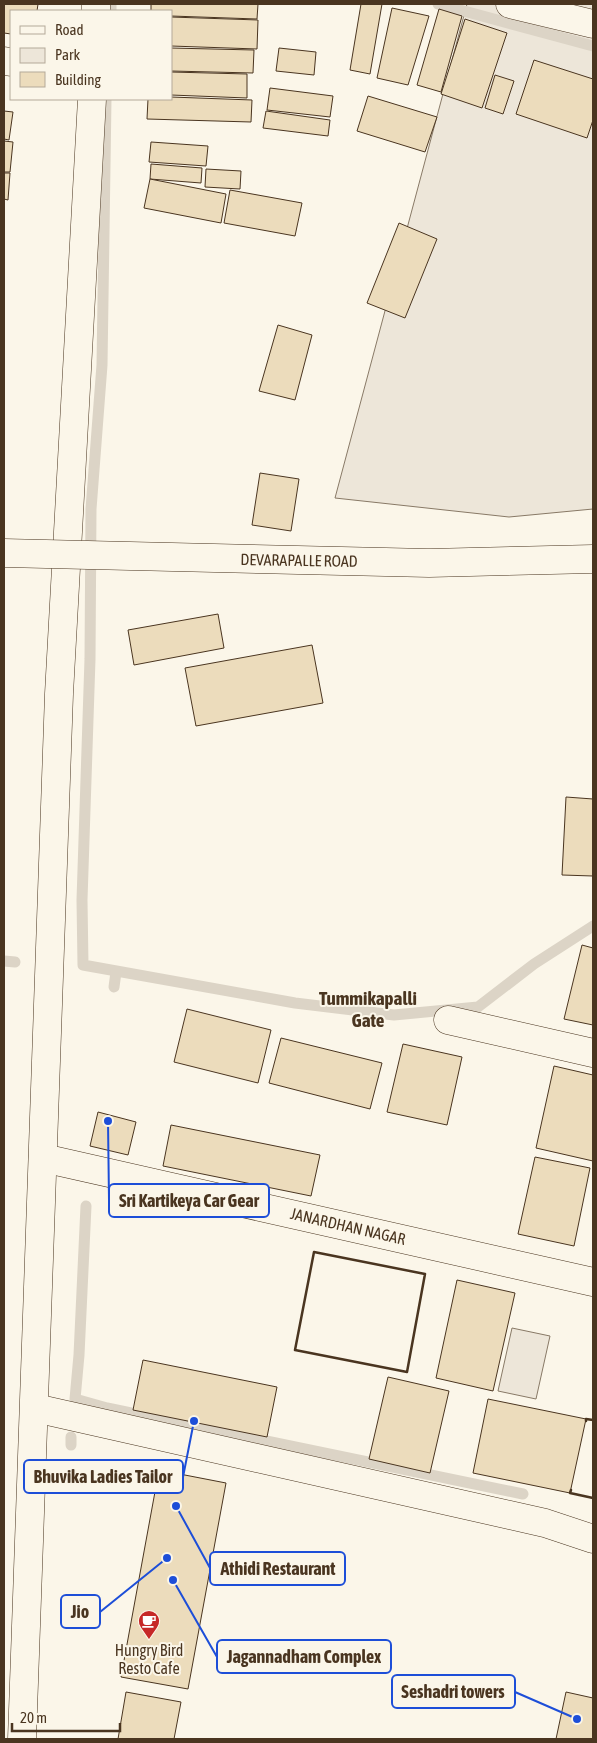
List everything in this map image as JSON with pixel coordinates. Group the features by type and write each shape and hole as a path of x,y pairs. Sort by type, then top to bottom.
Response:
{"main road":[{"path":"510,4 593,24"},
{"path":"22,1739 59,694 92,100"},
{"name":"DEVARAPALLE ROAD","path":"4,554 429,563 593,559"},
{"path":"448,1020 593,1052"},
{"name":"JANARDHAN NAGAR","path":"43,1158 593,1282"},
{"path":"35,1408 545,1522 593,1538"}],"green space":[{"path":"467,4 593,4 593,509 509,517 335,498"},
{"path":"512,1328 550,1336 536,1399 498,1391"}],"building":[{"path":"4,4 38,4 37,10 10,10 10,34 4,33"},
{"path":"151,4 258,4 257,19 172,16 172,10 151,10"},
{"path":"361,4 382,4 370,74 350,70"},
{"path":"392,8 429,16 408,85 377,78"},
{"path":"439,9 462,16 441,92 417,85"},
{"path":"172,17 258,20 257,49 172,46"},
{"path":"465,19 507,33 482,108 441,94"},
{"path":"172,48 254,50 253,73 172,71"},
{"path":"279,48 316,52 314,75 276,71"},
{"path":"534,60 593,79 593,120 587,138 516,114"},
{"path":"172,72 247,74 247,98 172,95"},
{"path":"495,75 514,81 503,114 485,108"},
{"path":"270,88 333,96 330,117 267,110"},
{"path":"368,96 437,117 425,152 357,131"},
{"path":"172,97 252,100 251,122 147,119 148,100 172,100"},
{"path":"4,111 13,112 9,140 4,139"},
{"path":"266,111 330,120 328,136 263,128"},
{"path":"4,141 13,142 10,172 4,172"},
{"path":"151,142 208,146 206,166 149,162"},
{"path":"151,164 202,168 201,183 150,179"},
{"path":"206,169 241,171 240,189 205,187"},
{"path":"4,173 10,173 8,200 4,199"},
{"path":"150,179 226,194 221,223 144,208"},
{"path":"230,190 302,203 295,236 224,223"},
{"path":"399,223 437,239 405,318 367,303"},
{"path":"278,325 312,335 295,400 259,391"},
{"path":"260,473 299,479 291,531 252,525"},
{"path":"218,614 224,648 134,665 128,630"},
{"path":"312,645 323,703 196,726 185,668"},
{"path":"566,797 593,799 593,876 562,875"},
{"path":"582,945 593,948 593,1025 564,1019"},
{"path":"187,1009 271,1030 258,1083 174,1062"},
{"path":"281,1038 382,1063 370,1109 269,1083"},
{"path":"403,1044 462,1057 447,1125 387,1112"},
{"path":"554,1066 593,1075 593,1161 536,1148"},
{"path":"98,1112 136,1122 128,1155 90,1146"},
{"path":"171,1125 320,1155 311,1196 163,1166"},
{"path":"535,1157 590,1168 574,1246 518,1234"},
{"path":"457,1280 515,1293 493,1391 436,1378"},
{"path":"143,1360 277,1387 267,1437 133,1410"},
{"path":"388,1377 449,1391 430,1473 369,1459"},
{"path":"488,1399 586,1419 570,1493 473,1473"},
{"path":"159,1470 226,1483 188,1689 121,1677"},
{"path":"126,1692 181,1702 174,1739 118,1739"},
{"path":"566,1692 593,1698 593,1739 556,1739"}],"waterway":[{"path":"111,4 111,10"},
{"path":"438,4 593,46"},
{"path":"106,100 102,365 91,509 90,659 82,900 83,965 295,1003 394,1015 478,1007 534,964 593,926"},
{"path":"4,961 15,962"},
{"path":"114,987 116,972"},
{"path":"86,1206 75,1399 107,1408 523,1494"},
{"path":"71,1437 71,1445"}],"wall":[{"path":"314,1252 425,1274 407,1372 295,1350 314,1252"},
{"path":"586,1421 586,1419 593,1420"},
{"path":"571,1490 570,1493 593,1498"}],"place":[{"name":"Sri Kartikeya Car Gear","path":"108,1121"},
{"name":"Bhuvika Ladies Tailor","path":"194,1421"},
{"name":"Athidi Restaurant","path":"176,1506"},
{"name":"Jio","path":"167,1558"},
{"name":"Jagannadham Complex","path":"173,1580"},
{"name":"Hungry Bird Resto Cafe","path":"149,1640"},
{"name":"Seshadri towers","path":"577,1719"}],"district":[{"name":"Tummikapalli Gate","path":"368,1009"}]}
